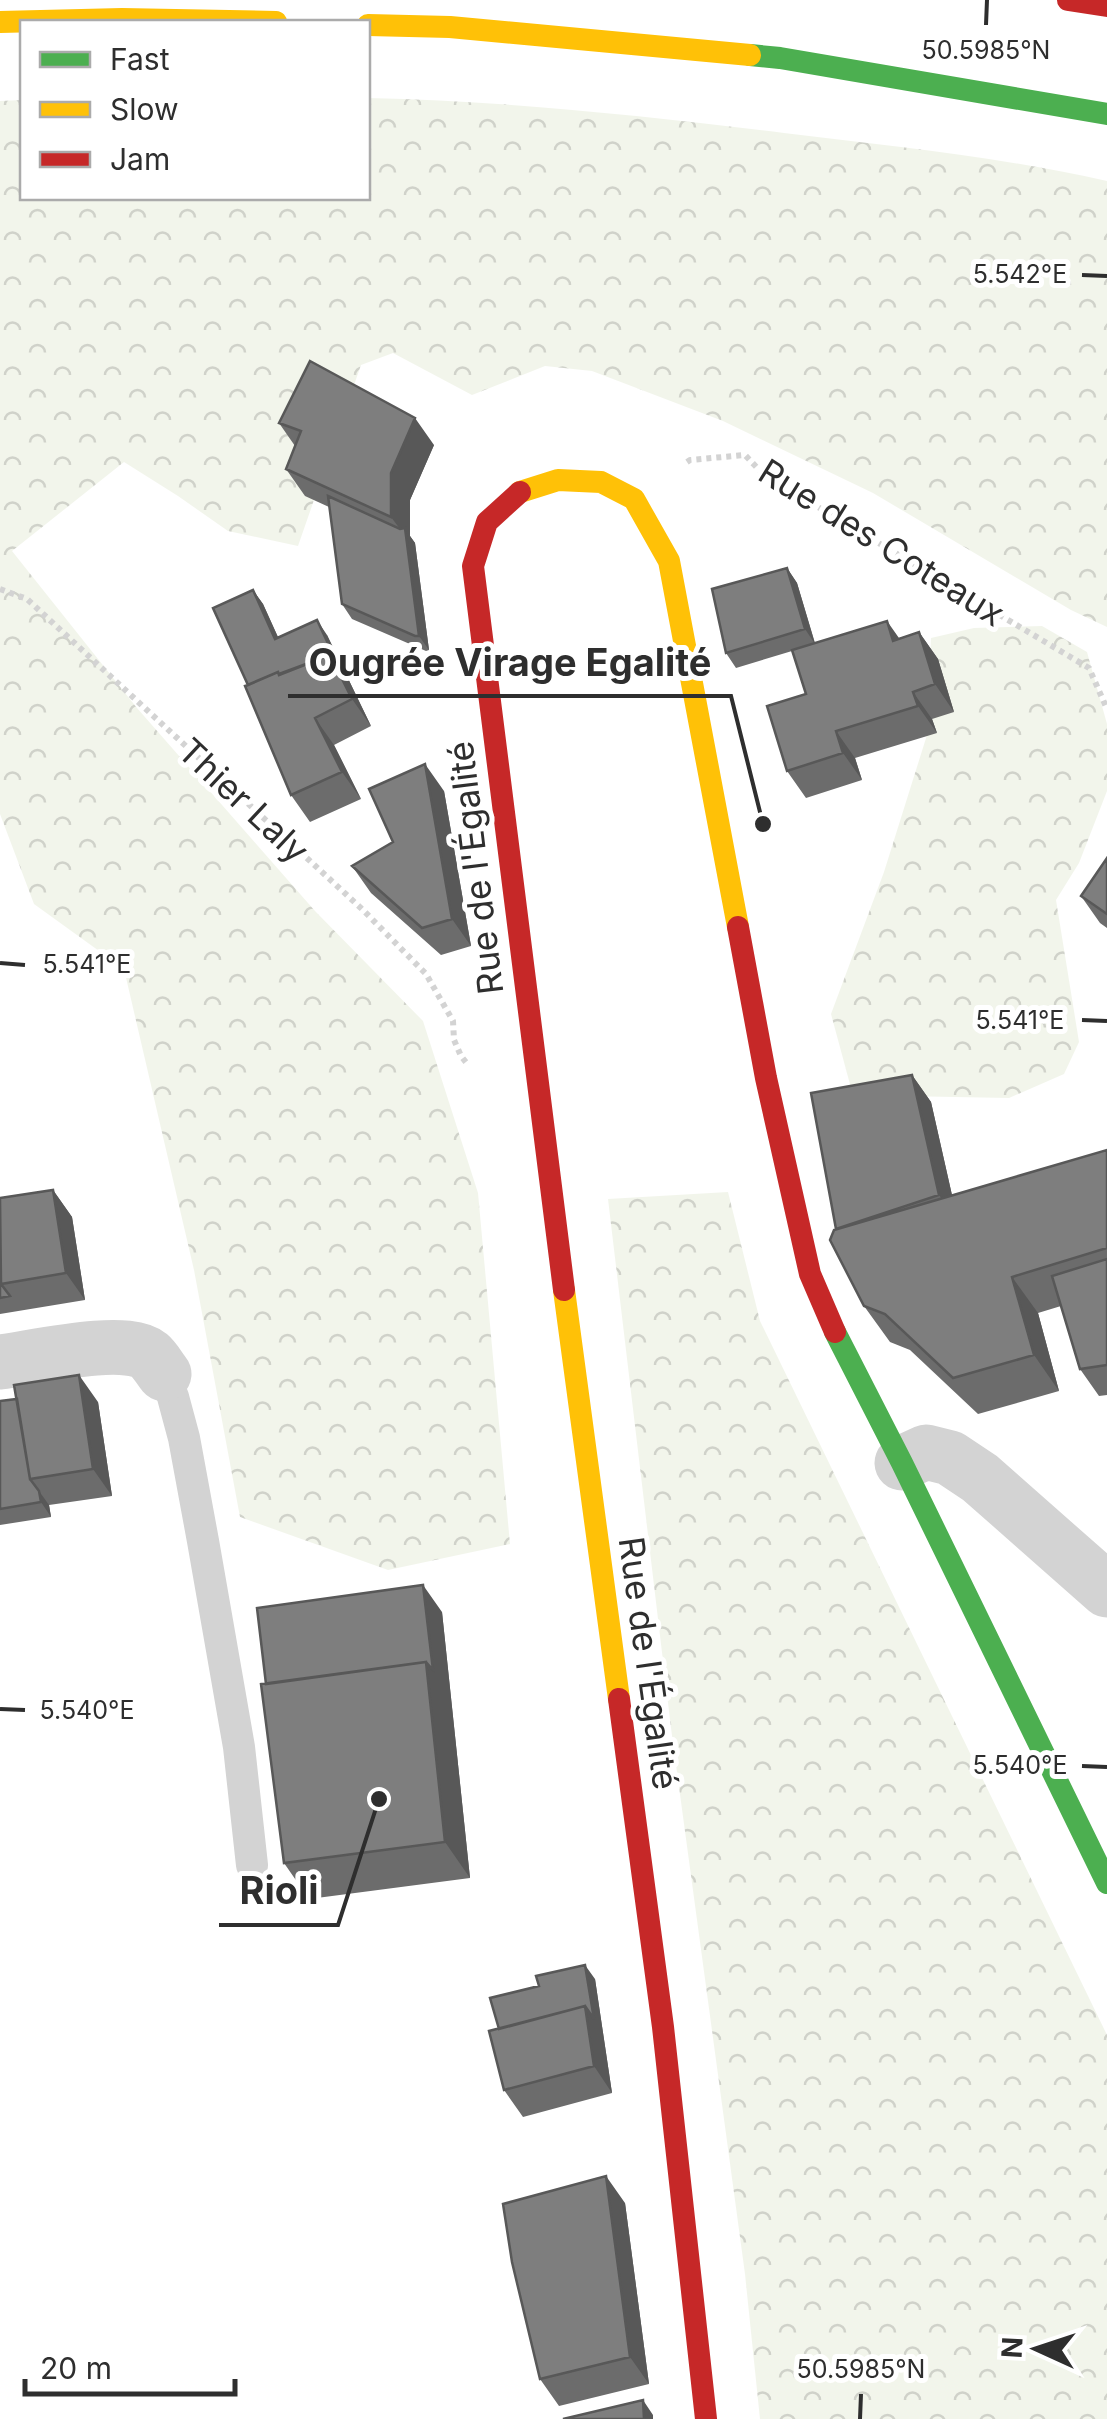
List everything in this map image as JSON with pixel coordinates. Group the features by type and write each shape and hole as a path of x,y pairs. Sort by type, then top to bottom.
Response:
{"main road":[{"path":"1068,0 1107,6"},
{"path":"61,20 199,20"},
{"path":"370,25 450,27 780,58 1107,114"},
{"name":"Rue de l'Égalité","path":"634,500 601,482 558,480 517,492 488,522 474,566 534,1063 663,2027 706,2419"},
{"path":"634,500 669,561 766,1078 810,1274 830,1322 1107,1884"}],"street":[{"path":"0,1362 128,1346 148,1354 164,1374"},
{"path":"902,1463 926,1452 950,1458 980,1478 1107,1590"}],"lane":[{"path":"164,1374 184,1438 240,1747 252,1865"}],"path":[{"name":"Rue des Coteaux","path":"634,500 690,460 745,455 764,475 1089,668 1107,708"},
{"name":"Thier Laly","path":"0,589 27,599 363,910 426,974 453,1021 454,1040"}],"green space":[{"path":"370,98 524,106 680,121 946,153 1107,181 1107,627 1071,610 873,493 723,421 592,371 545,366 472,395 393,353 361,365 298,546 228,531 124,462 12,551 137,708 315,911 423,1021 478,1193 510,1544 388,1570 240,1517 194,1270 124,969 34,904 0,814 0,101 20,100 20,200 370,200"},
{"path":"1042,626 1087,652 1107,724 1107,791 1079,863 1056,900 1079,1042 1064,1074 1009,1098 901,1096 851,1088 831,1014 884,872 927,735 931,638 974,628"},
{"path":"728,1192 760,1321 1107,2035 1107,2419 760,2419 745,2274 671,1728 608,1199"}],"building":[{"path":"310,361 415,418 391,473 391,517 286,469 301,431 279,423"},
{"path":"328,496 405,528 419,636 342,604"},
{"path":"787,568 805,629 726,653 712,589"},
{"path":"253,590 275,639 317,620 339,667 330,655 248,685 213,608"},
{"path":"887,621 893,641 919,632 935,684 913,692 918,706 836,731 843,753 787,771 767,706 806,694 792,650"},
{"path":"330,655 352,699 315,718 342,772 291,795 245,686"},
{"path":"425,764 452,919 422,928 352,866 393,842 369,789"},
{"path":"1107,858 1107,914 1081,896"},
{"path":"912,1075 939,1195 836,1229 811,1093"},
{"path":"1107,1150 1107,1248 1012,1277 1034,1355 953,1378 885,1314 864,1306 830,1240 834,1230"},
{"path":"53,1190 66,1273 1,1284 0,1198"},
{"path":"1107,1259 1107,1365 1080,1369 1052,1276"},
{"path":"0,1279 1,1284 10,1296 0,1298"},
{"path":"79,1375 93,1469 30,1479 14,1385"},
{"path":"17,1399 30,1479 41,1502 0,1509 0,1401"},
{"path":"423,1585 433,1670 426,1662 266,1684 257,1608"},
{"path":"426,1662 445,1842 284,1863 261,1684"},
{"path":"585,1965 594,2019 585,2006 499,2029 490,1998 539,1986 536,1976"},
{"path":"585,2006 594,2066 504,2090 489,2031"},
{"path":"606,2176 630,2357 540,2379 512,2262 503,2204"},
{"path":"643,2400 644,2419 563,2419"}],"traffic: fast":[{"path":"750,55 1107,114"},
{"path":"835,1332 1107,1883"}],"traffic: slow":[{"path":"81,20 173,20"},
{"path":"0,22 20,22"},
{"path":"370,25 450,27 750,55"},
{"path":"520,492 558,480 601,482 634,499 669,561 738,927"},
{"path":"564,1290 619,1699"}],"traffic: jam":[{"path":"1068,0 1107,6"},
{"path":"520,492 487,522 473,566 564,1290"},
{"path":"738,927 766,1078 810,1274 835,1332"},
{"path":"619,1699 663,2027 706,2419"}],"place":[{"name":"Ougrée Virage Egalité","path":"763,824"},
{"name":"Rioli","path":"379,1799"}]}
